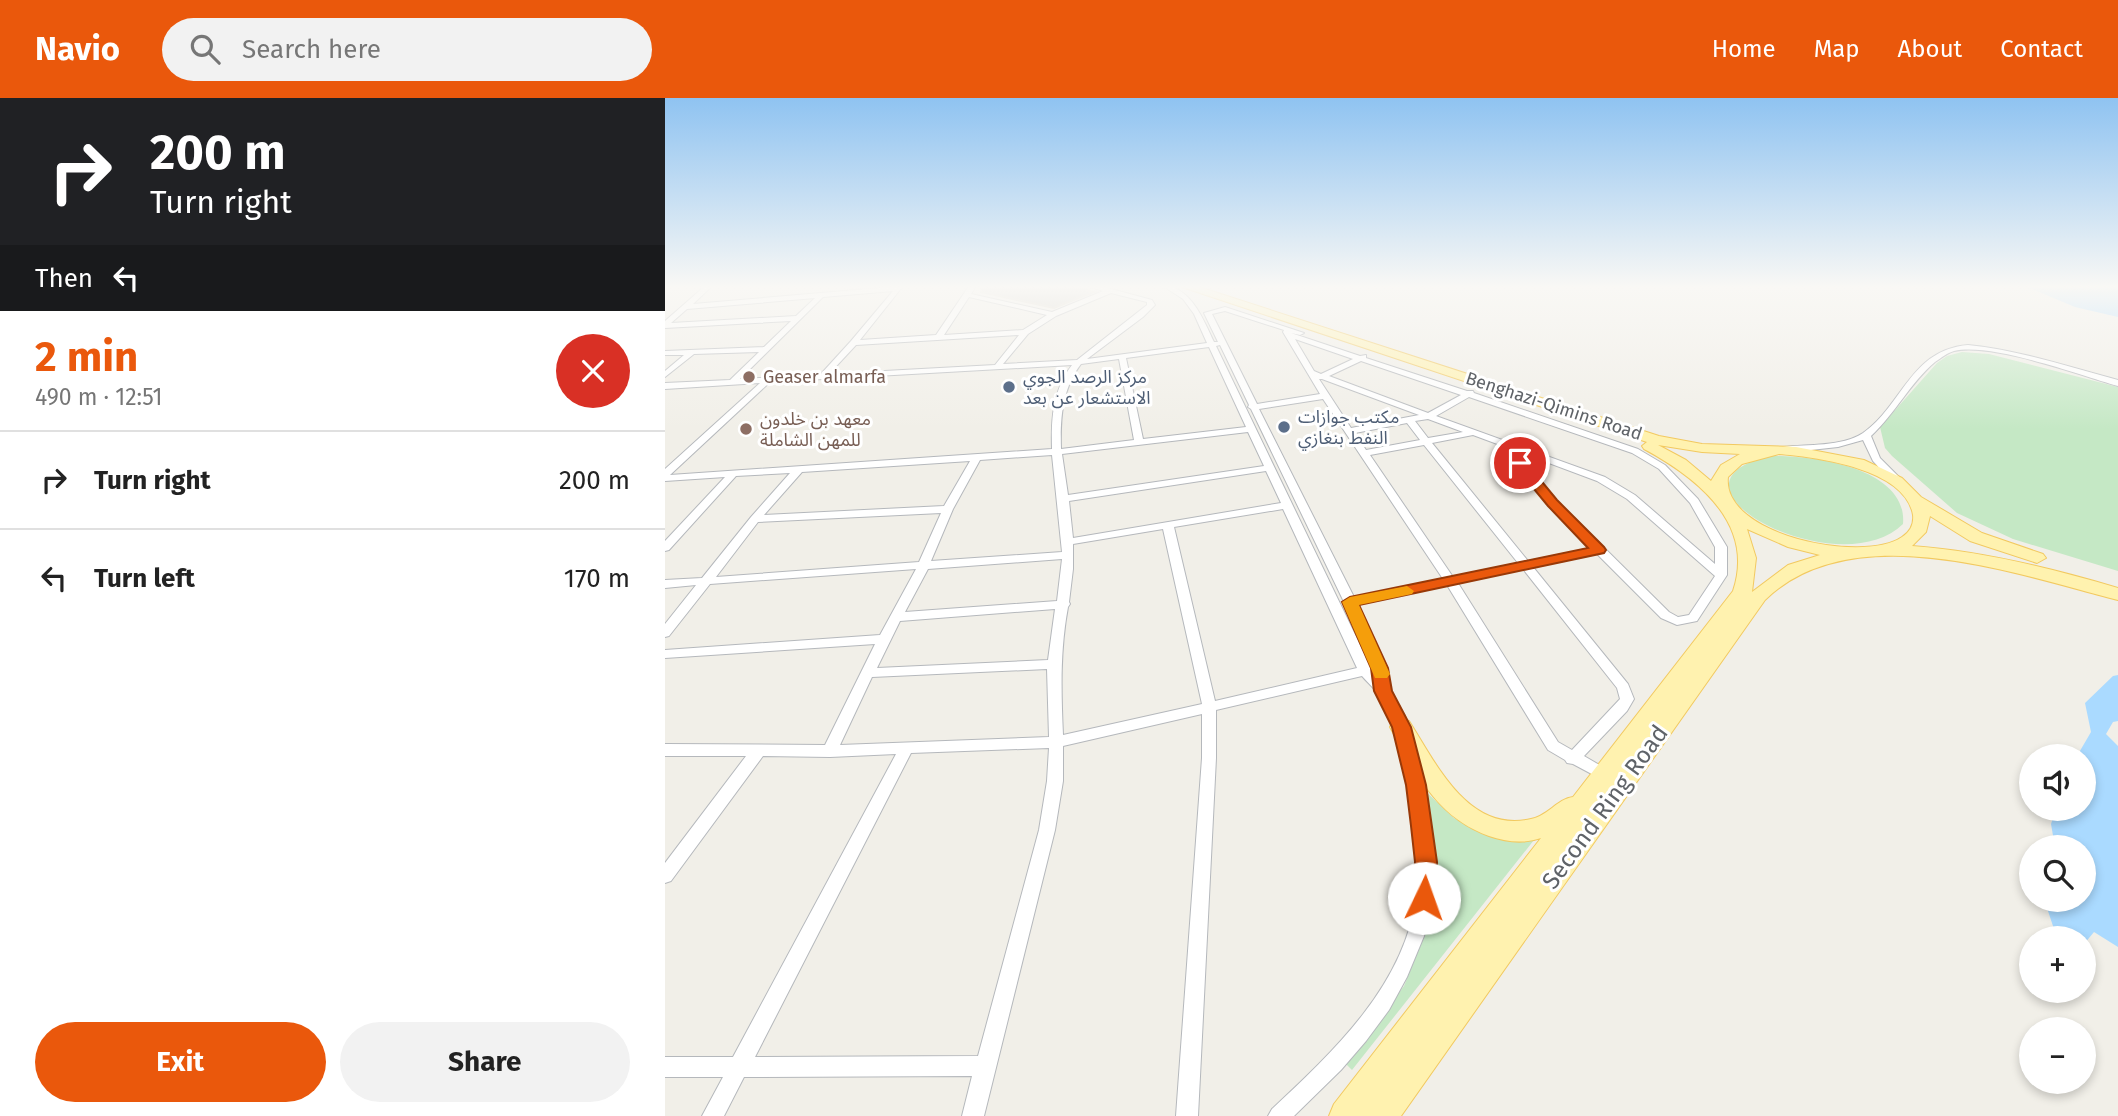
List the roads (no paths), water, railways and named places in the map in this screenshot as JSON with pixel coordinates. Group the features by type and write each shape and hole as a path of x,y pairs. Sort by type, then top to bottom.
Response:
{"main road":[{"path":"1306,334 1654,448 1681,463 1753,526 1795,544 1843,552 1952,554 1998,561 2118,594"},
{"name":"Benghazi-Qimins Road","path":"1330,334 1656,440 1702,448 1818,453 1850,461 1875,471 1976,537 2118,583"},
{"path":"1724,502 1718,487 1719,476 1725,467 1736,459 1774,451"},
{"path":"1876,551 1904,544 1916,535 1922,525 1922,513 1910,495"},
{"name":"Second Ring Road","path":"1381,1116 1437,1016 1597,782 1742,592 1749,567 1744,543 1724,502"},
{"name":"Second Ring Road","path":"1346,1116 1437,1016 1771,582 1795,566 1876,551"},
{"path":"1401,727 1439,790 1455,806 1492,826 1524,831 1541,827 1557,818 1597,782"}],"street":[{"path":"731,383 781,334"},
{"path":"821,378 862,334"},
{"path":"938,338 941,334"},
{"path":"854,343 1003,334"},
{"path":"996,368 1024,334"},
{"path":"973,1116 1055,784 1057,742 1053,664 1064,604 1068,549 1055,428 1063,387 1080,362 1115,334"},
{"path":"1210,334 1252,407 1350,602 1379,668 1383,691"},
{"path":"1213,334 1251,429 1300,536 1365,671 1383,691 1401,727 1416,785 1426,862 1424,898 1416,935 1400,975 1373,1017 1336,1061 1279,1116"},
{"path":"1289,334 1317,375 1325,396 1451,582 1553,746 1597,782"},
{"path":"1293,334 1360,352 1635,452 1662,467 1694,501 1721,547 1721,575 1693,618 1677,621 1665,615 1553,503 1503,443"},
{"path":"665,386 1080,362 1216,344"},
{"path":"665,353 765,349"},
{"path":"1774,451 1835,444 1866,436 1938,356 1955,349 1999,352 2118,383"},
{"path":"665,375 692,352"},
{"path":"1317,375 1360,352"},
{"path":"1122,356 1139,443"},
{"path":"1317,375 1587,473 1617,488 1650,512 1721,575"},
{"path":"665,476 767,381"},
{"path":"1349,430 1429,416 1470,393"},
{"path":"1252,407 1325,396"},
{"path":"1409,420 1623,687 1627,699 1622,707 1572,759"},
{"path":"665,476 733,474 1056,452 1251,429"},
{"path":"1364,453 1474,433"},
{"path":"1866,436 1876,459 1910,495"},
{"path":"829,751 895,617 923,567 948,509 977,458"},
{"path":"1064,499 1269,468"},
{"path":"665,633 755,519 799,469"},
{"path":"665,548 733,474"},
{"path":"665,584 923,567 1068,549 1168,525 1287,505"},
{"path":"755,519 948,509"},
{"path":"1294,521 1308,519"},
{"path":"1168,525 1209,706 1209,758 1187,1116"},
{"path":"1300,536 1315,534"},
{"path":"1350,602 1598,550"},
{"path":"895,617 1064,604"},
{"path":"665,654 884,639"},
{"path":"868,673 1053,664"},
{"path":"665,750 829,751 1057,742 1365,671"},
{"path":"713,1116 906,749"},
{"path":"665,876 759,750"},
{"path":"665,1067 985,1066"}],"water":[{"path":"2118,675 2118,721 2113,722 2106,734 2118,746 2118,947 2096,933 2096,926 2053,926 2048,912 2096,912 2096,835 2053,835 2051,824 2052,821 2096,821 2096,744 2084,744 2091,732 2085,703 2113,676"}],"place":[{"name":"Geaser almarfa","path":"749,377"},
{"name":"مركز الرصد الجوي الاستشعار عن بعد","path":"1009,387"},
{"name":"مكتب جوازات النفط بنغازي","path":"1284,427"},
{"name":"معهد بن خلدون للمهن الشاملة","path":"746,429"}]}
